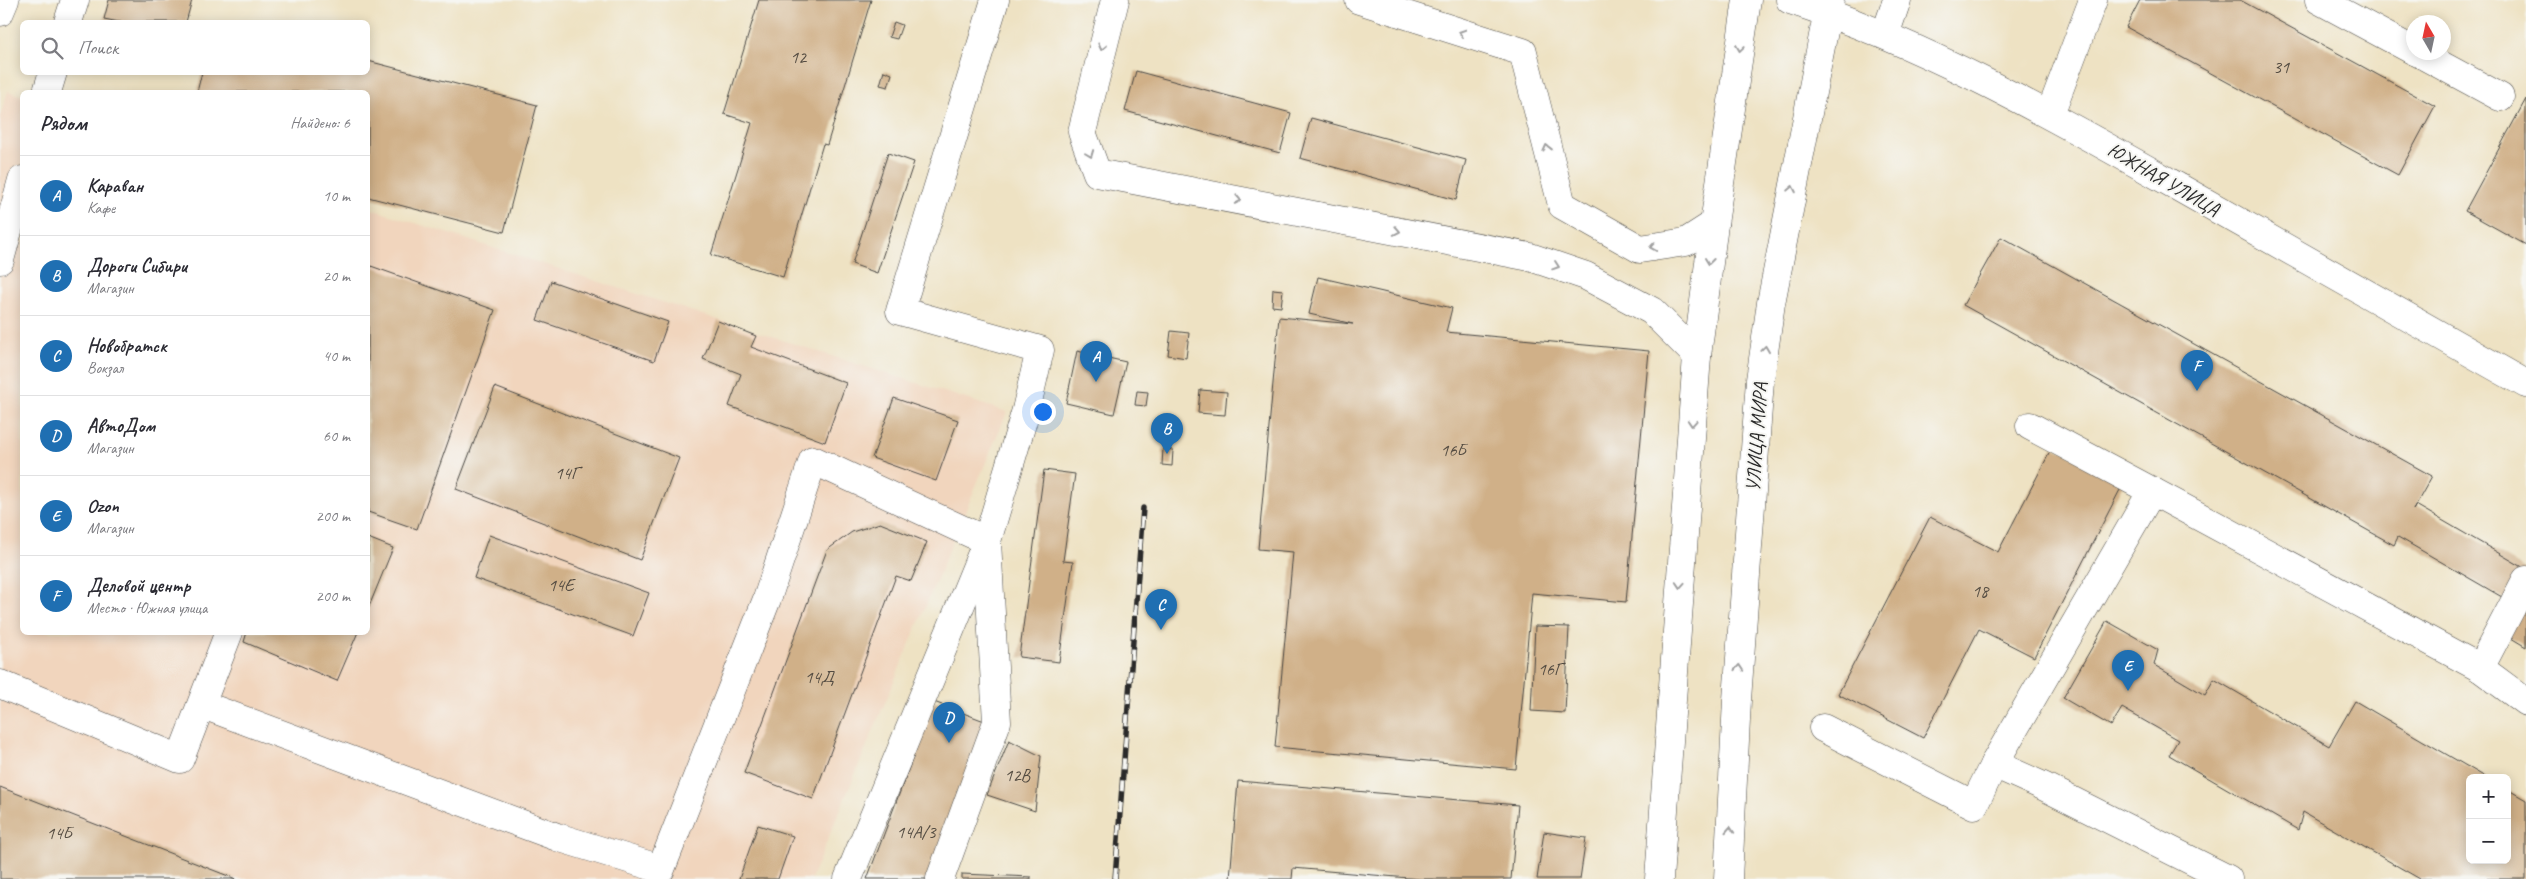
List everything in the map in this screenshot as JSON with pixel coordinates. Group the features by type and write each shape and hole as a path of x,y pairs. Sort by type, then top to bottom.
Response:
{"street":[{"path":"0,12 5,0"},
{"path":"69,20 75,0"},
{"path":"848,879 986,541 1026,410 1040,350 900,311 995,0"},
{"path":"1115,0 1082,132 1097,173 1530,257 1586,276 1652,311 1697,356"},
{"path":"1359,0 1523,52 1562,205 1640,249 1686,242 1714,224"},
{"path":"1658,879 1697,356 1714,224 1747,0"},
{"name":"ЮЖНАЯ УЛИЦА","path":"1790,0 1828,6 1885,35 1968,72 2050,114 2526,384"},
{"path":"1885,35 1897,0"},
{"path":"2050,114 2093,0"},
{"path":"2319,0 2406,47"},
{"name":"УЛИЦА МИРА","path":"1728,879 1737,700 1760,380 1771,303 1828,6"},
{"path":"2432,60 2500,97"},
{"path":"48,90 52,75"},
{"path":"0,260 20,187"},
{"path":"2030,426 2480,668 2526,702"},
{"path":"203,705 557,838 661,870 767,599 813,460 986,541"},
{"path":"1823,728 1974,805 1994,764 2152,491"},
{"path":"940,879 997,722 986,541"},
{"path":"2480,668 2526,580"},
{"path":"0,684 180,759 203,705 228,635"},
{"path":"1994,764 2044,786 2228,879"}],"shaded area":[{"path":"8,91 20,95 20,635 370,635 370,209 1007,412 811,879 0,879 0,116"}],"building":[{"path":"109,0 192,0 187,20 104,19"},
{"path":"759,0 871,0 827,145 823,144 783,277 711,255 752,123 724,114"},
{"path":"2140,0 2240,0 2435,106 2398,175 2126,27"},
{"path":"894,22 902,25 897,39 889,37"},
{"path":"370,62 537,105 504,232 370,198 370,90 198,90 201,75 370,75"},
{"path":"884,71 892,74 888,87 880,85"},
{"path":"1136,71 1291,113 1280,153 1125,111"},
{"path":"2526,99 2526,245 2465,211"},
{"path":"1311,118 1466,160 1456,200 1300,158"},
{"path":"888,153 914,162 877,273 852,264"},
{"path":"2001,237 2432,476 2413,510 2416,505 2526,569 2526,647 2506,635 2521,608 2398,537 2394,545 1963,305"},
{"path":"370,266 495,310 417,529 370,513"},
{"path":"1318,277 1452,308 1446,332 1649,351 1626,602 1532,593 1516,769 1275,747 1293,552 1258,549 1279,317 1353,324 1309,314"},
{"path":"551,281 668,322 654,361 537,320"},
{"path":"1273,289 1283,290 1281,307 1272,306"},
{"path":"718,321 756,336 751,347 846,383 825,442 729,406 741,374 703,359"},
{"path":"1171,331 1189,333 1186,358 1168,355"},
{"path":"1077,351 1126,362 1114,414 1066,403"},
{"path":"495,387 679,458 640,560 456,489"},
{"path":"1200,390 1227,392 1225,415 1198,413"},
{"path":"1137,391 1148,392 1146,406 1135,405"},
{"path":"894,398 958,420 936,481 872,458"},
{"path":"2053,446 2124,482 2034,657 1979,629 1923,738 1838,694 1930,517 1998,552"},
{"path":"1163,449 1173,450 1172,466 1162,465"},
{"path":"1044,470 1075,474 1063,561 1073,562 1059,662 1019,657"},
{"path":"880,523 927,542 911,581 896,576 813,799 744,773 827,550 852,532"},
{"path":"489,535 649,593 633,636 474,578"},
{"path":"370,539 393,548 370,604"},
{"path":"2107,621 2158,650 2154,665 2205,695 2214,679 2329,746 2355,701 2480,774 2466,774 2466,864 2511,864 2511,791 2526,800 2526,879 2420,879 2303,812 2298,830 2169,755 2178,740 2122,708 2111,726 2063,698"},
{"path":"1535,626 1569,627 1565,713 1531,711"},
{"path":"246,635 357,635 337,681 244,642"},
{"path":"934,702 987,722 928,879 867,879"},
{"path":"1009,740 1041,756 1035,811 987,795"},
{"path":"1238,781 1518,805 1511,879 1420,879 1293,868 1292,879 1230,879"},
{"path":"0,787 236,879 0,879"},
{"path":"758,825 793,836 778,879 739,879"},
{"path":"1544,832 1586,838 1580,879 1537,879"},
{"path":"962,874 1031,877 1031,879 962,879"}],"railway":[{"path":"1115,879 1143,508"}],"place":[{"name":"Караван","path":"1096,382"},
{"name":"Деловой центр","path":"2197,391"},
{"name":"Дороги Сибири","path":"1167,454"},
{"name":"Новобратск","path":"1161,630"},
{"name":"Ozon","path":"2128,691"},
{"name":"АвтоДом","path":"949,743"}]}
